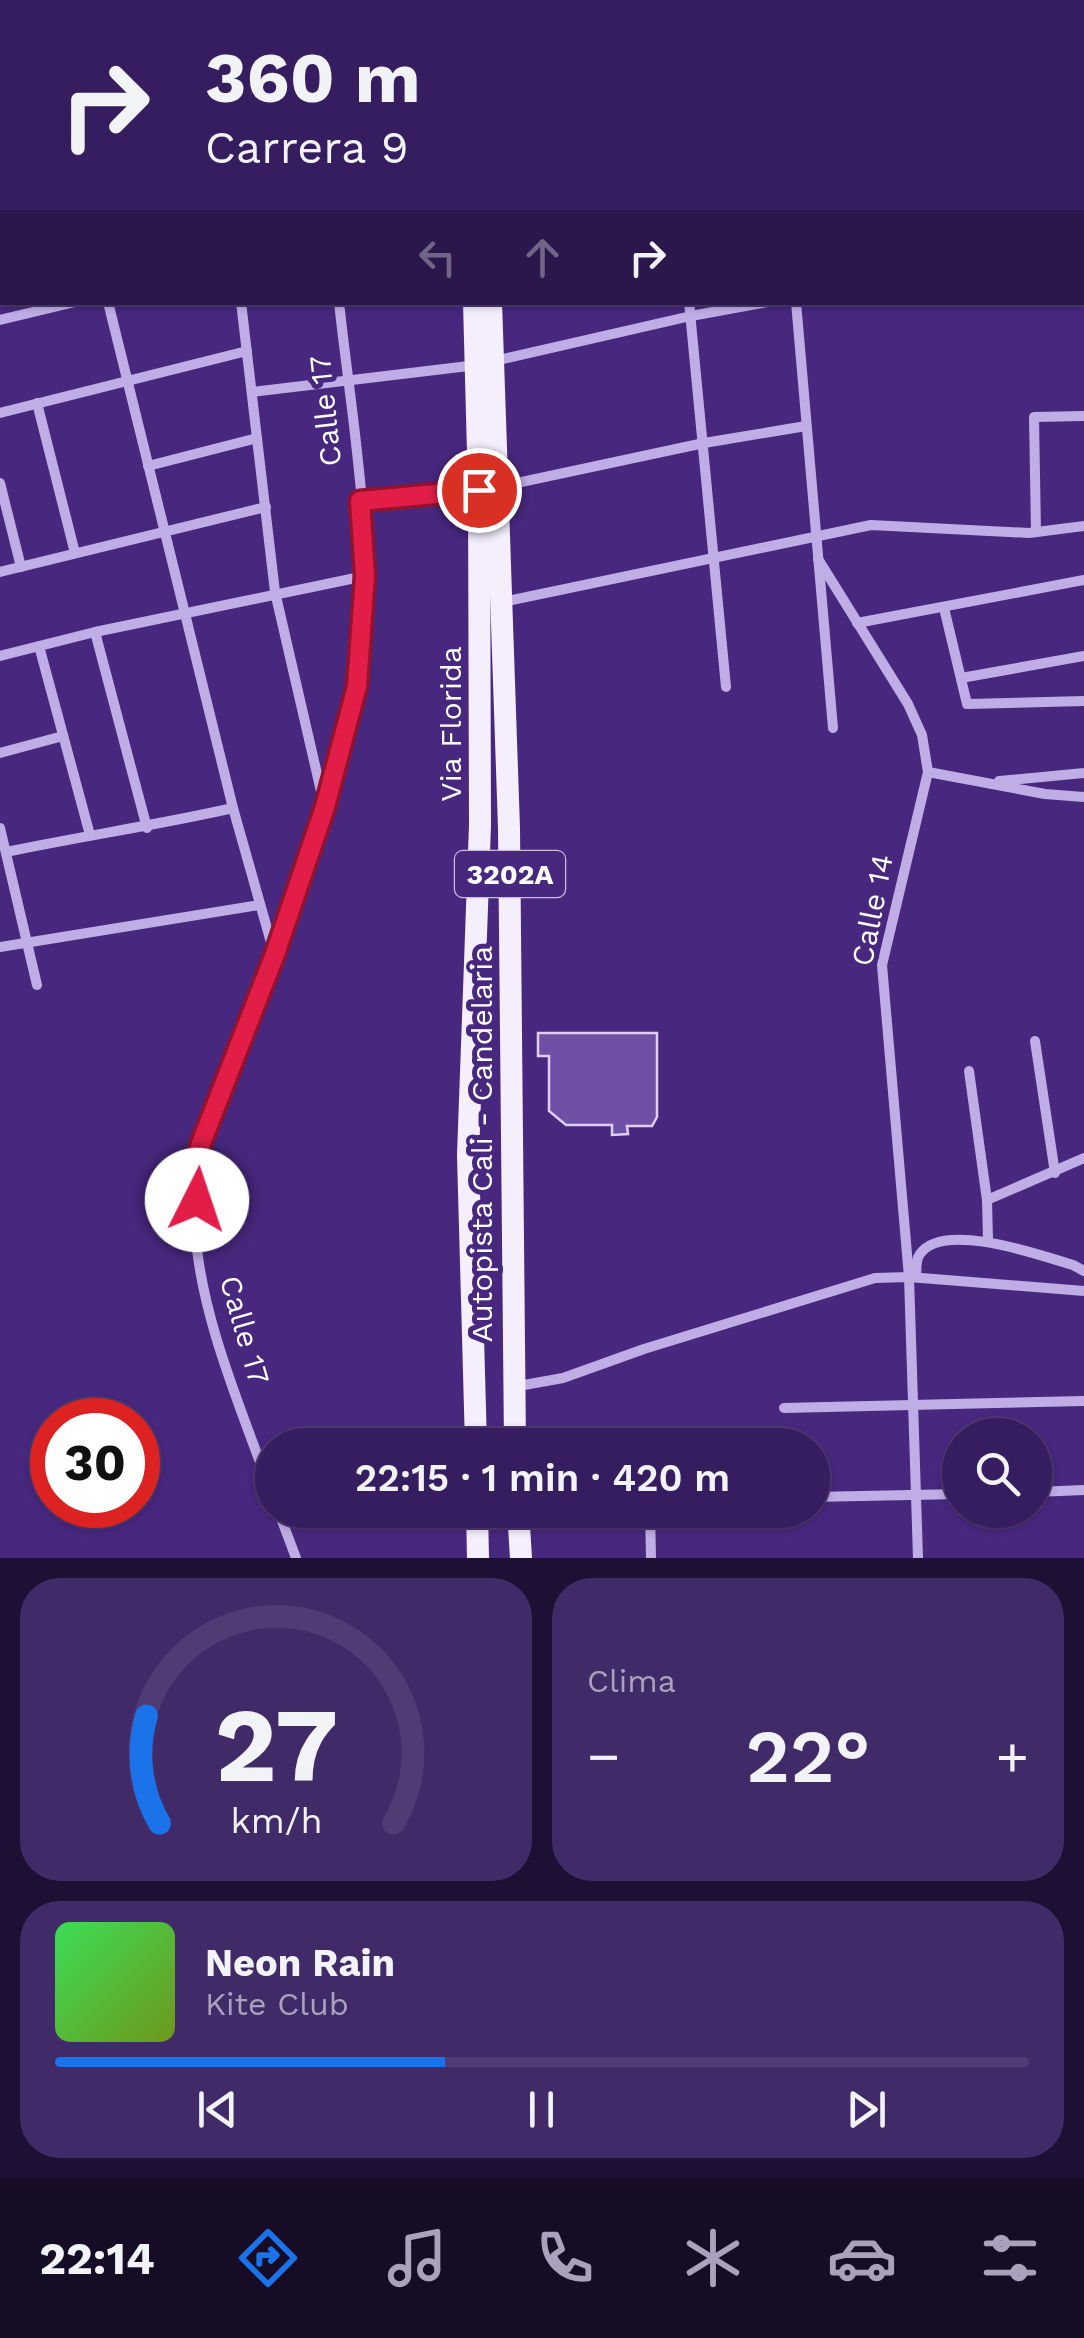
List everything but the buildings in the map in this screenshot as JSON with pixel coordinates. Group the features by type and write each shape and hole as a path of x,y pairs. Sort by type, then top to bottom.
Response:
{"main road":[{"name":"3202A","path":"474,305 484,364"},
{"name":"Autopista Cali - Candelaria","path":"491,305 484,364 489,488 502,602 510,828 515,1428"},
{"name":"Via Florida","path":"476,1428 468,1155 489,488"},
{"path":"477,1528 478,1558"},
{"path":"519,1528 521,1558"}],"street":[{"path":"13,305 16,317"},
{"path":"0,320 63,305"},
{"path":"109,305 234,808 275,954"},
{"path":"241,305 276,592 325,807"},
{"name":"Calle 17","path":"255,1447 218,1344 195,1226 200,1146 275,954 325,807 357,686 365,576 339,305"},
{"path":"689,305 726,687"},
{"path":"252,392 484,364 750,305"},
{"name":"Calle 14","path":"796,305 818,559 908,704 922,735 928,772 882,965 913,1277 918,1558"},
{"path":"0,413 246,350"},
{"path":"37,403 76,554"},
{"path":"1036,532 1034,417 1084,416"},
{"path":"360,501 489,488 806,426"},
{"path":"148,466 258,438"},
{"path":"0,484 21,567"},
{"path":"0,572 266,507"},
{"path":"502,602 871,525 1036,532 1084,526"},
{"path":"818,559 833,728"},
{"path":"0,656 184,612 365,576"},
{"path":"857,622 1084,580"},
{"path":"944,608 967,704 1084,700"},
{"path":"94,632 147,828"},
{"path":"39,646 90,834"},
{"path":"961,678 1084,656"},
{"path":"0,753 63,736"},
{"path":"928,772 1045,794 1084,796"},
{"path":"988,782 1084,773"},
{"path":"6,852 90,834 147,828 234,808"},
{"path":"0,828 37,985"},
{"path":"0,947 259,905"},
{"path":"1036,1041 1056,1173"},
{"path":"969,1071 988,1200 988,1240"},
{"path":"988,1200 1084,1158"},
{"path":"913,1277 917,1257 932,1245 988,1240 1084,1271"},
{"path":"513,1387 563,1378 876,1278 913,1277 1084,1291"},
{"path":"784,1408 1084,1401"},
{"path":"1052,1491 1084,1490"},
{"path":"830,1497 942,1495"},
{"path":"285,1528 296,1558"},
{"path":"650,1528 651,1558"}],"route":[{"path":"197,1200 200,1146 275,954 325,807 357,686 365,576 360,501 479,490"}]}
